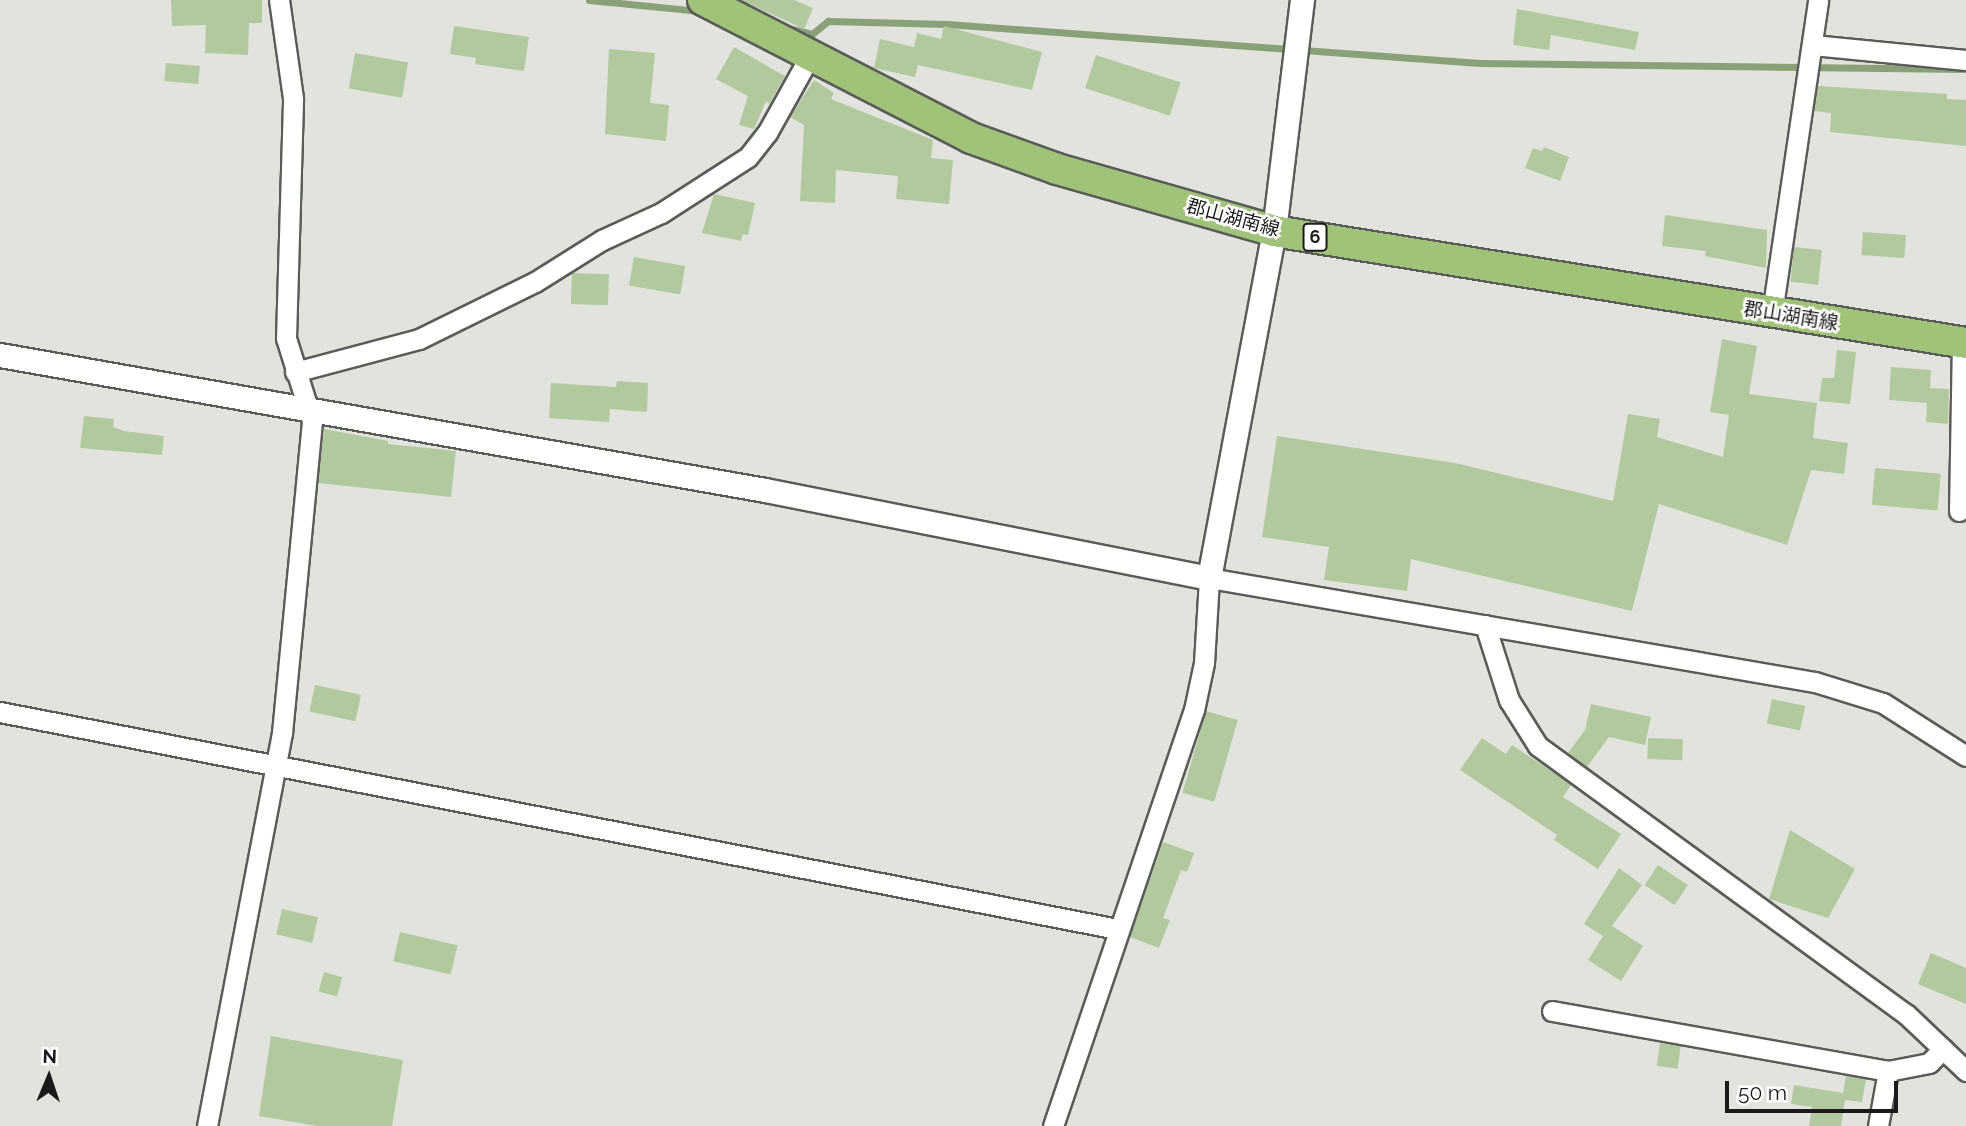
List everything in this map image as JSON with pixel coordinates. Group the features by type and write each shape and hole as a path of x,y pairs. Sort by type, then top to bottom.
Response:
{"main road":[{"name":"郡山湖南線","path":"703,0 971,138 1057,169 1274,231 1964,343"}],"street":[{"path":"207,1126 285,706 310,407 295,372 285,320 293,98 279,0"},
{"path":"1053,1126 1117,929 1194,710 1203,663 1209,578 1274,231 1302,0"},
{"path":"1772,313 1818,0"},
{"path":"1812,45 1966,60"},
{"path":"295,372 419,339 535,282 602,240 661,214 748,157 767,133 811,54"},
{"path":"1959,511 1964,343"},
{"path":"0,355 310,407 765,490 1209,578 1815,682 1883,703 1966,757"},
{"path":"1485,625 1509,699 1538,746 1896,1007 1966,1071"},
{"path":"0,712 1117,929"},
{"path":"1552,1011 1888,1071 1929,1063 1943,1049"},
{"path":"1878,1126 1888,1071"}],"building":[{"path":"171,0 262,0 262,23 249,23 248,55 205,53 206,25 172,26"},
{"path":"741,0 794,0 813,8 804,29"},
{"path":"1517,9 1639,32 1635,50 1551,35 1549,50 1513,45"},
{"path":"454,26 529,37 524,71 475,64 476,58 450,54"},
{"path":"944,26 1042,52 1032,90 918,65 915,77 874,68 880,39 914,47 917,33 941,39"},
{"path":"734,47 785,76 769,104 766,101 754,129 739,125 748,96 716,79"},
{"path":"609,49 655,53 650,103 669,105 666,141 605,134"},
{"path":"355,53 408,62 402,98 349,88"},
{"path":"1096,55 1181,83 1170,116 1085,88"},
{"path":"166,63 200,66 198,84 164,81"},
{"path":"814,80 834,93 831,99 933,140 931,158 953,160 949,204 896,199 898,176 836,170 835,203 800,201 804,125 790,117"},
{"path":"1818,86 1947,94 1947,99 1966,100 1966,146 1830,132 1831,113 1814,111"},
{"path":"1544,147 1569,157 1560,181 1525,168 1533,148 1542,151"},
{"path":"714,194 755,203 748,235 743,234 741,241 702,233"},
{"path":"1665,215 1767,230 1766,268 1705,256 1706,251 1662,246"},
{"path":"1863,232 1906,235 1904,258 1861,255"},
{"path":"1794,247 1822,250 1818,285 1790,282"},
{"path":"634,257 685,266 680,295 629,286"},
{"path":"572,273 609,274 608,305 571,304"},
{"path":"1722,339 1757,346 1749,394 1817,403 1813,438 1848,443 1844,474 1811,470 1787,545 1659,504 1632,611 1411,559 1407,591 1324,580 1329,547 1262,537 1277,436 1455,463 1613,501 1628,414 1660,419 1657,437 1723,457 1729,415 1710,412"},
{"path":"1837,350 1856,352 1850,404 1819,401 1822,378 1834,378"},
{"path":"1891,367 1931,370 1930,388 1949,389 1948,424 1926,422 1927,403 1889,400"},
{"path":"617,381 648,383 647,412 610,409 609,422 549,418 551,383 616,387"},
{"path":"84,416 114,419 113,427 124,431 164,436 162,455 80,448"},
{"path":"324,429 388,441 388,444 456,451 451,497 318,483"},
{"path":"1875,468 1941,474 1938,511 1872,505"},
{"path":"315,685 361,695 355,721 309,711"},
{"path":"1772,699 1805,706 1800,731 1767,723"},
{"path":"1591,704 1651,717 1645,745 1609,737 1587,767 1568,753 1585,730"},
{"path":"1206,711 1238,720 1214,802 1183,793"},
{"path":"1482,738 1506,754 1512,745 1554,773 1571,785 1563,797 1621,834 1598,869 1554,840 1557,835 1460,770"},
{"path":"1648,738 1683,739 1682,760 1647,759"},
{"path":"1790,830 1855,869 1828,918 1769,899"},
{"path":"1163,842 1194,853 1187,872 1181,870 1163,918 1170,920 1159,948 1130,937"},
{"path":"1658,865 1688,885 1674,905 1645,885"},
{"path":"1619,868 1642,885 1612,926 1643,946 1621,981 1588,960 1603,936 1584,924"},
{"path":"282,909 318,917 312,943 276,934"},
{"path":"400,932 457,945 451,975 393,961"},
{"path":"1931,953 1966,968 1966,1004 1918,984"},
{"path":"324,972 342,977 337,996 318,991"},
{"path":"271,1036 403,1060 392,1126 317,1126 259,1116"},
{"path":"1660,1043 1681,1046 1678,1069 1657,1066"},
{"path":"1846,1076 1866,1079 1862,1102 1845,1100 1841,1126 1809,1126 1812,1107 1791,1104 1794,1085 1843,1093"}],"waterway":[{"path":"589,0 700,11"},
{"path":"784,27 812,34 828,21 947,24 1480,63 1965,69"}]}
